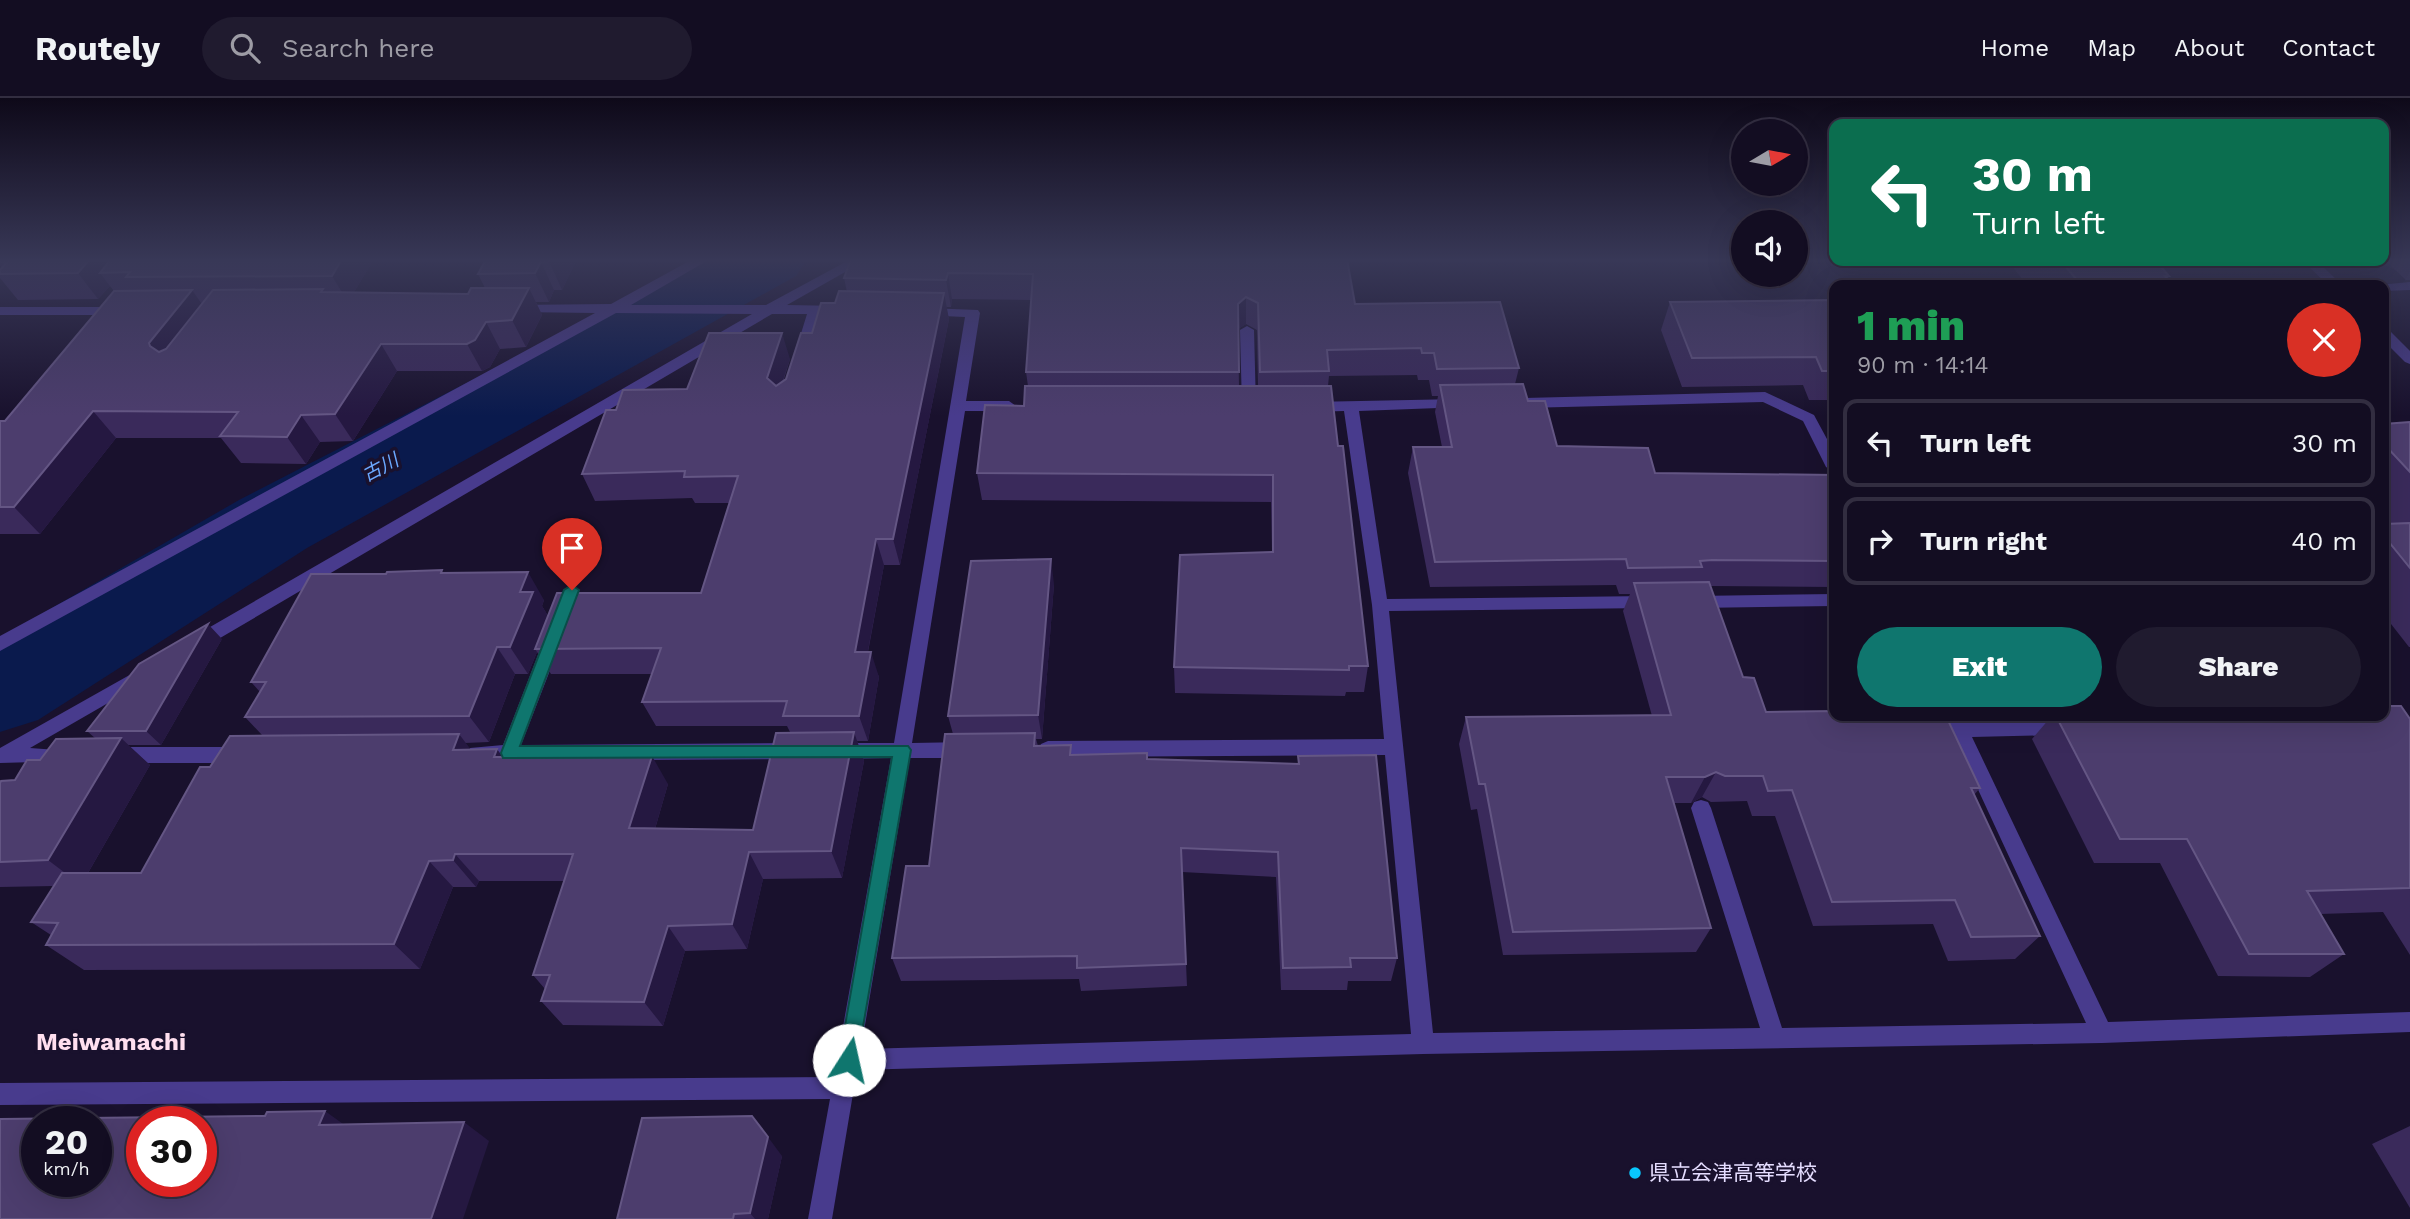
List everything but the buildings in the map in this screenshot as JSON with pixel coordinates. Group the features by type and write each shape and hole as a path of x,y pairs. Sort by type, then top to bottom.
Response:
{"street":[{"path":"84,331 101,311"},
{"path":"0,644 608,311"},
{"path":"180,653 766,311"},
{"path":"797,369 815,311"},
{"path":"820,1219 902,750 973,313 907,312"},
{"path":"1247,330 1249,407"},
{"path":"2389,338 2410,359"},
{"path":"1502,403 1765,397 1809,418 1829,457"},
{"path":"1300,407 1475,404"},
{"path":"960,405 1028,406"},
{"path":"1351,407 1380,605 1423,1044"},
{"path":"1380,605 1829,600"},
{"path":"509,753 557,628"},
{"path":"1,757 156,667"},
{"path":"2083,728 1957,723 2102,1033"},
{"path":"1028,750 1392,747"},
{"path":"454,753 986,750"},
{"path":"1,757 262,755"},
{"path":"1701,808 1773,1038"},
{"path":"849,1060 1423,1044 2102,1033 2410,1022"},
{"path":"0,1094 842,1088"}],"waterway":[{"name":"古川","path":"0,690 273,524 670,311"}],"place":[{"name":"県立会津高等学校","path":"1635,1173"}],"district":[{"name":"Meiwamachi","path":"111,1042"}],"route":[{"path":"572,590 509,753 902,750 849,1060"}]}
